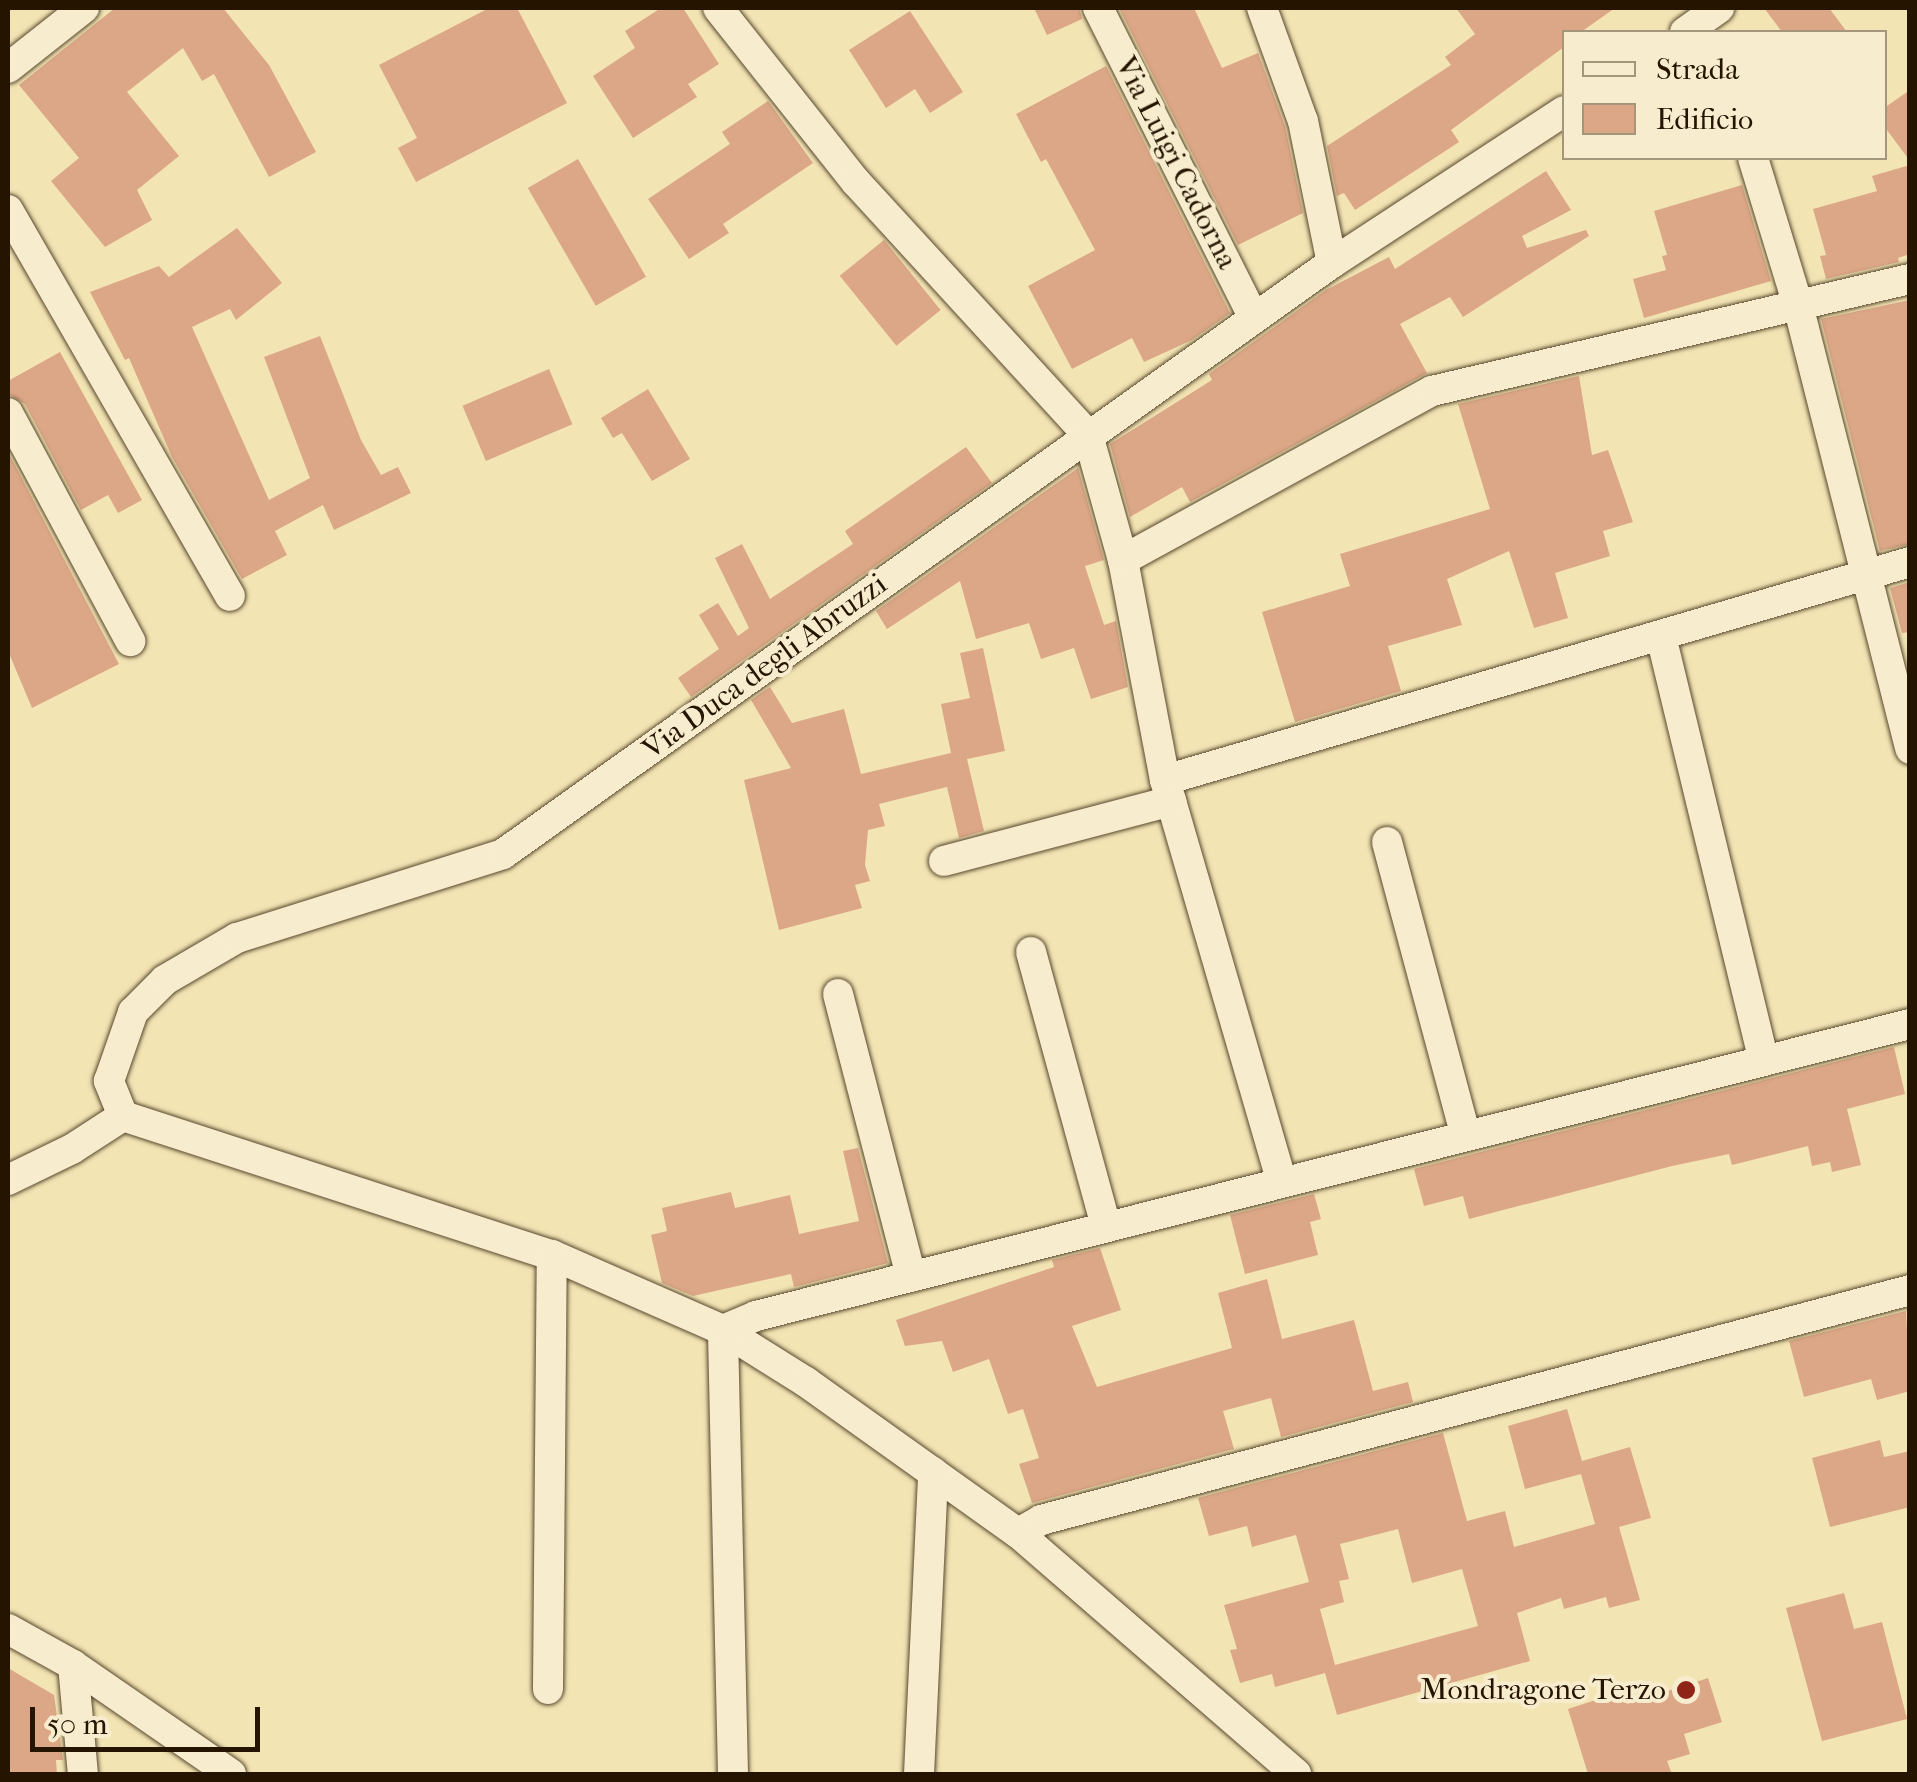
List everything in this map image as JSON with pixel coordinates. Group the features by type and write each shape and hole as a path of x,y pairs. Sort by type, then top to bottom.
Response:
{"street":[{"path":"8,68 84,8"},
{"path":"718,8 856,182 1088,435 1122,560 1168,790 1282,1182"},
{"name":"Via Luigi Cadorna","path":"1098,8 1254,318"},
{"path":"1262,8 1303,121 1332,263"},
{"name":"Via Duca degli Abruzzi","path":"123,1116 109,1080 133,1012 164,980 237,938 503,854 1332,263 1562,112"},
{"path":"1754,160 1798,305 1910,749"},
{"path":"8,210 230,596"},
{"path":"1122,560 1432,391 1910,279"},
{"path":"8,413 130,641"},
{"path":"944,861 1910,562"},
{"path":"1661,636 1764,1061"},
{"path":"1387,842 1466,1136"},
{"path":"1031,952 1106,1227"},
{"path":"838,994 911,1276"},
{"path":"724,1330 756,1316 911,1276 1910,1024"},
{"path":"8,1180 72,1149 123,1116 552,1255 724,1330 1018,1533 1296,1774"},
{"path":"548,1689 552,1255"},
{"path":"1018,1533 1041,1520 1910,1290"},
{"path":"724,1330 734,1774"},
{"path":"919,1774 933,1472"},
{"path":"8,1629 73,1665 231,1774"},
{"path":"73,1665 83,1774"}],"building":[{"path":"115,8 223,8 269,65 316,152 269,177 214,74 202,81 183,48 127,92 179,156 137,190 152,220 105,247 51,181 79,158 19,85"},
{"path":"489,8 517,8 567,103 416,182 398,148 417,138 379,65"},
{"path":"661,8 683,8 719,64 688,84 697,97 633,138 593,76 635,48 625,31"},
{"path":"1034,8 1079,8 1082,19 1047,35"},
{"path":"1119,8 1194,8 1222,68 1258,53 1285,126 1303,213 1238,245"},
{"path":"1456,8 1615,8 1584,30 1562,30 1562,48 1451,130 1459,142 1355,210 1344,193 1337,196 1327,146 1451,65 1445,57 1475,34"},
{"path":"1764,8 1829,8 1846,30 1780,30"},
{"path":"910,11 963,92 930,113 915,89 886,108 849,50"},
{"path":"1106,66 1230,313 1192,340 1144,362 1132,338 1072,369 1028,286 1095,250 1046,159 1041,162 1016,114"},
{"path":"1910,90 1910,161 1887,130 1887,106"},
{"path":"768,101 813,163 723,224 729,233 689,259 648,199 730,144 722,132"},
{"path":"578,159 646,277 596,306 528,188"},
{"path":"1910,165 1910,254 1898,258 1899,262 1826,279 1820,256 1826,255 1813,209 1877,191 1872,176"},
{"path":"1546,171 1571,210 1522,236 1527,248 1586,230 1589,236 1463,317 1450,297 1400,324 1427,373 1190,502 1182,487 1130,517 1110,444 1212,380 1209,374 1326,290 1389,257 1395,269"},
{"path":"1742,185 1771,281 1644,318 1633,279 1666,270 1662,256 1667,255 1654,211"},
{"path":"237,228 282,283 236,320 230,309 192,327 269,500 310,478 264,357 320,336 361,440 381,475 398,467 411,493 334,530 323,505 275,531 287,555 242,579 172,457 129,358 125,360 90,292 159,266 169,277"},
{"path":"884,240 941,310 896,346 840,276"},
{"path":"1910,300 1910,544 1880,551 1821,319"},
{"path":"60,352 142,500 118,513 108,495 81,510 25,404 8,394 8,381"},
{"path":"549,369 572,424 486,461 462,406"},
{"path":"1579,376 1592,455 1608,450 1633,522 1603,531 1610,556 1555,573 1568,618 1534,628 1509,551 1447,579 1462,625 1388,646 1401,691 1295,722 1262,612 1350,586 1340,554 1490,509 1458,404"},
{"path":"648,389 690,459 652,481 622,433 613,438 601,418"},
{"path":"966,447 992,483 691,697 678,678 719,649 699,615 718,603 738,636 749,628 715,558 742,544 770,599 853,544 845,531"},
{"path":"8,452 119,664 32,708 8,651"},
{"path":"1078,468 1104,560 1085,566 1104,625 1116,621 1128,687 1091,699 1074,648 1041,659 1029,623 976,639 960,581 887,629 876,611"},
{"path":"1910,582 1910,632 1902,633 1890,588"},
{"path":"983,648 1005,751 967,759 984,831 959,838 947,787 879,804 885,826 868,830 865,865 870,881 855,885 862,908 779,930 744,780 791,768 751,700 770,687 792,723 844,709 861,774 951,753 941,704 970,698 960,653"},
{"path":"1894,1047 1905,1094 1847,1109 1861,1165 1832,1172 1830,1162 1812,1166 1808,1146 1732,1165 1729,1154 1672,1166 1469,1219 1463,1196 1424,1206 1414,1169"},
{"path":"858,1148 888,1263 794,1287 791,1274 693,1296 662,1283 651,1235 667,1231 662,1208 731,1192 735,1208 790,1195 799,1234 859,1221 843,1151"},
{"path":"1314,1194 1321,1219 1310,1222 1318,1255 1245,1274 1230,1215"},
{"path":"1100,1248 1121,1310 1072,1326 1097,1387 1232,1348 1218,1293 1267,1279 1282,1339 1354,1320 1373,1391 1408,1382 1413,1402 1281,1437 1271,1398 1223,1411 1234,1449 1032,1503 1019,1464 1039,1458 1023,1409 1008,1414 989,1359 953,1372 942,1341 905,1346 896,1320 1054,1267 1052,1260"},
{"path":"1906,1311 1910,1391 1877,1400 1871,1379 1804,1397 1789,1341"},
{"path":"1567,1409 1582,1461 1630,1447 1651,1518 1619,1527 1640,1600 1609,1608 1606,1597 1564,1609 1561,1598 1517,1613 1530,1661 1337,1715 1325,1673 1275,1687 1272,1674 1240,1683 1230,1650 1237,1649 1224,1605 1309,1582 1296,1535 1252,1547 1247,1526 1209,1536 1198,1498 1443,1433 1467,1521 1505,1511 1514,1547 1595,1524 1581,1474 1525,1489 1508,1426","holes":["1398,1529 1412,1583 1462,1569 1478,1626 1335,1665 1320,1609 1344,1602 1339,1581 1349,1579 1340,1544"]},
{"path":"1880,1440 1884,1457 1910,1451 1910,1507 1830,1527 1812,1458"},
{"path":"1844,1593 1854,1629 1882,1622 1907,1719 1822,1741 1786,1608"},
{"path":"8,1668 54,1695 63,1760 56,1760 57,1774 8,1774"},
{"path":"1708,1678 1722,1722 1684,1734 1690,1754 1667,1761 1672,1774 1588,1774 1568,1709 1623,1691 1627,1704"}],"place":[{"name":"Mondragone Terzo","path":"1686,1690"}]}
